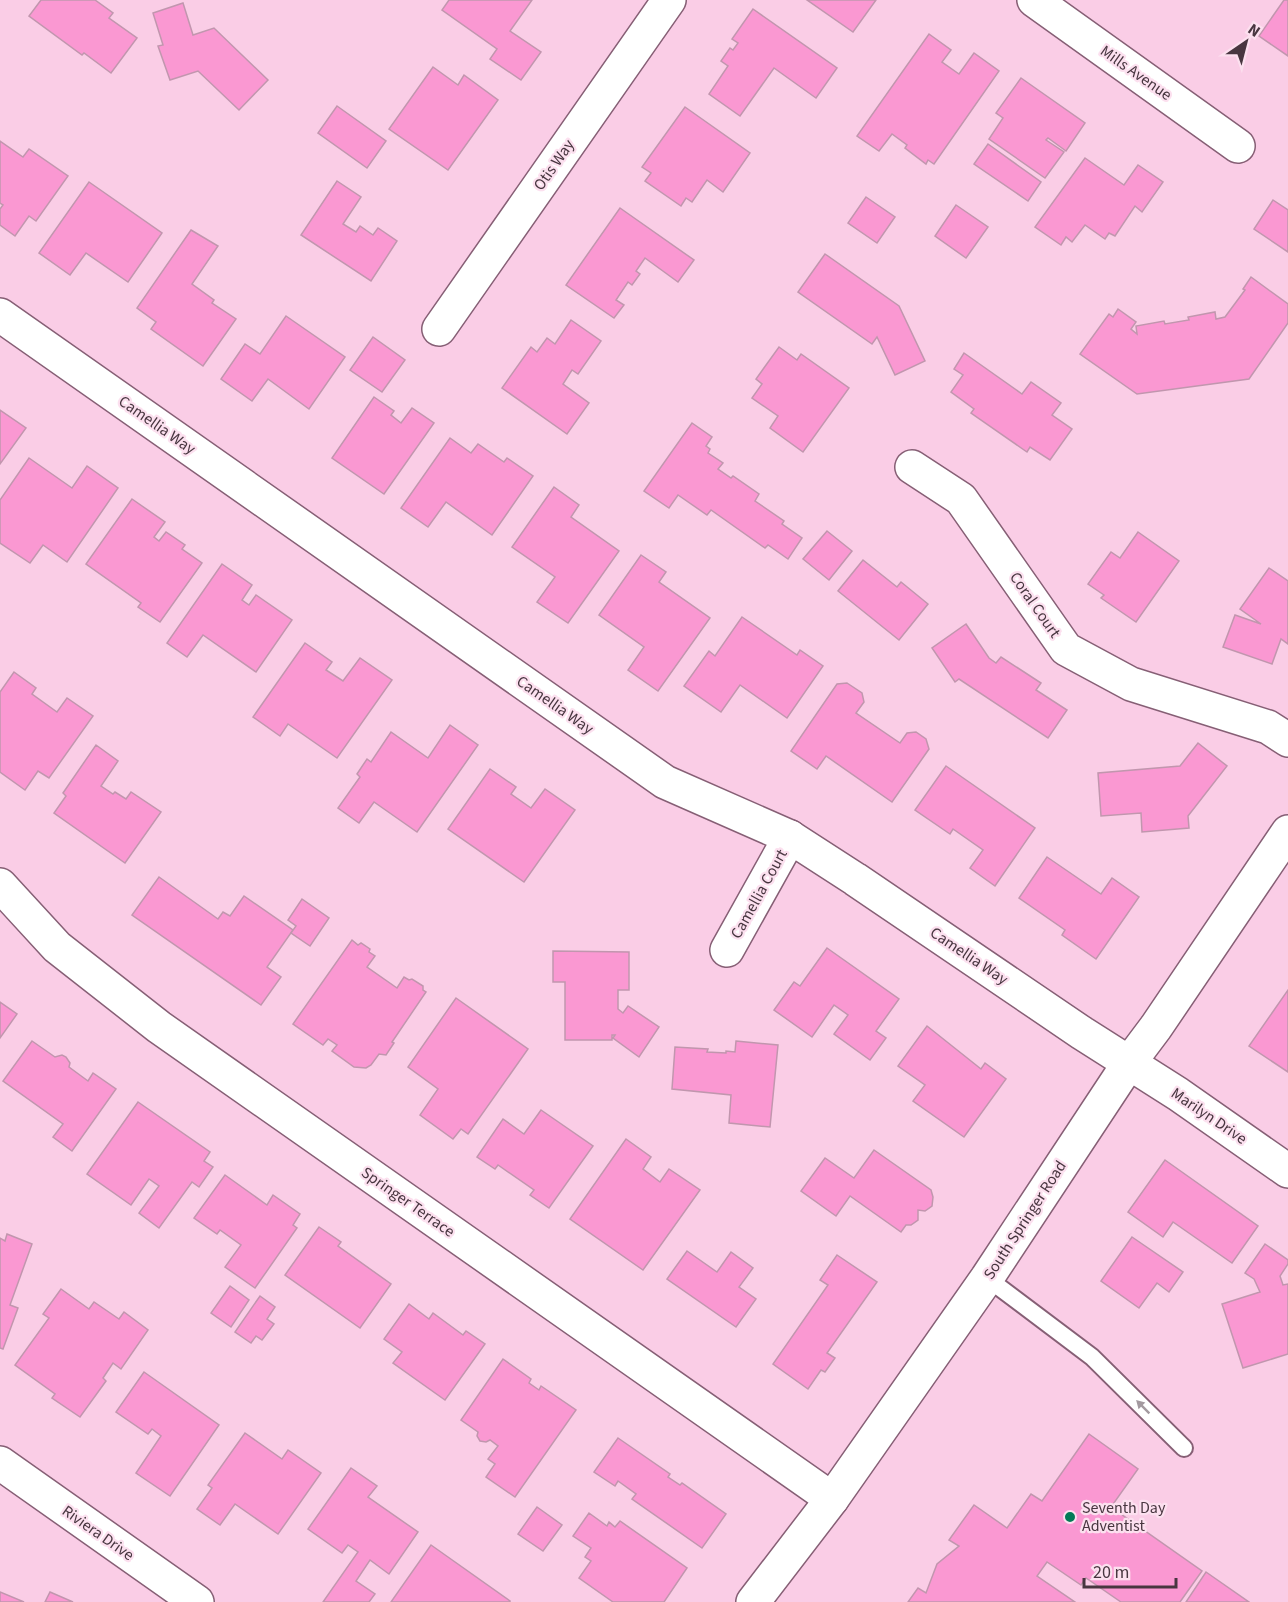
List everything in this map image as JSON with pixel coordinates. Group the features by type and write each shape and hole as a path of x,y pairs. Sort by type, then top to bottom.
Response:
{"street":[{"name":"Otis Way","path":"439,329 669,0"},
{"name":"Mills Avenue","path":"1034,0 1238,146"},
{"name":"Camellia Way","path":"0,315 665,782 790,837 1129,1063"},
{"name":"Coral Court","path":"912,467 961,499 1066,650 1131,684 1268,727 1288,740"},
{"name":"South Springer Road","path":"753,1602 832,1499 987,1278 1129,1063 1156,1027 1288,832"},
{"name":"Camellia Court","path":"727,950 790,837"},
{"name":"Springer Terrace","path":"0,885 57,947 159,1027 832,1499"},
{"name":"Marilyn Drive","path":"1129,1063 1178,1094 1288,1171"},
{"name":"Riviera Drive","path":"0,1463 197,1602"}],"lane":[{"path":"987,1278 1092,1358 1184,1448"}],"building":[{"path":"41,0 95,0 113,13 109,18 137,38 111,73 29,16"},
{"path":"449,0 532,0 510,31 541,52 521,80 490,59 497,49 442,10"},
{"path":"807,0 876,0 853,32"},
{"path":"1284,0 1288,0 1288,56 1259,36"},
{"path":"183,3 193,35 214,28 268,80 239,110 198,71 170,80 158,46 163,45 153,13"},
{"path":"753,9 837,68 816,98 774,68 740,116 709,94 728,66 721,61 730,48 733,50 738,43 732,39"},
{"path":"929,34 951,50 942,62 959,74 974,53 999,71 934,164 928,160 926,164 905,148 907,145 892,134 879,151 857,136"},
{"path":"433,67 458,85 464,75 498,100 448,170 389,129"},
{"path":"1021,78 1085,123 1066,151 1048,138 1046,140 1064,152 1045,178 989,139 1003,118 996,113"},
{"path":"337,106 386,141 367,168 318,133"},
{"path":"685,107 750,153 723,192 707,180 692,202 686,198 681,206 645,181 651,173 642,167"},
{"path":"0,141 23,157 29,149 68,176 36,221 29,216 15,236 0,225 0,209 3,205 0,203"},
{"path":"988,144 1041,182 1028,201 974,164"},
{"path":"1085,158 1124,185 1138,165 1163,182 1142,212 1135,206 1115,236 1109,233 1105,239 1085,225 1072,242 1066,237 1061,245 1035,227"},
{"path":"337,181 361,197 343,224 356,232 360,226 373,235 378,228 397,241 371,281 301,235"},
{"path":"89,182 162,233 128,282 86,253 70,275 39,253"},
{"path":"866,197 895,217 877,243 848,223"},
{"path":"1273,200 1288,210 1288,252 1254,229"},
{"path":"956,205 988,227 966,258 935,236"},
{"path":"620,208 694,260 678,282 645,258 636,271 640,274 632,285 628,282 616,300 624,305 614,318 566,285"},
{"path":"191,230 218,246 192,284 214,300 212,303 236,319 203,366 151,329 156,322 137,308"},
{"path":"825,254 899,306 925,361 895,375 877,337 872,344 798,292"},
{"path":"1251,277 1288,304 1288,323 1249,379 1137,394 1080,354 1109,314 1113,317 1118,309 1136,322 1131,329 1137,334 1136,326 1164,321 1165,324 1189,320 1188,317 1215,312 1216,319 1225,317 1245,290 1243,289"},
{"path":"286,316 345,357 309,409 268,379 252,401 221,379 245,344 260,354"},
{"path":"571,320 601,341 578,374 572,370 563,384 589,403 567,434 502,388 531,347 537,352 547,338 555,344"},
{"path":"373,337 405,360 382,392 350,370"},
{"path":"779,347 797,360 801,354 849,388 803,452 770,428 778,416 752,398 762,384 756,379"},
{"path":"964,353 1022,394 1031,382 1061,403 1052,415 1072,429 1050,460 1030,447 1027,452 971,413 974,409 951,392 963,375 954,369"},
{"path":"374,397 394,411 391,415 401,423 412,408 434,423 384,494 332,458"},
{"path":"0,410 26,428 0,464"},
{"path":"692,423 712,437 706,446 710,449 708,453 723,463 718,469 731,478 733,476 759,494 755,501 784,521 782,524 802,538 788,559 768,545 765,548 711,510 707,515 678,495 669,508 644,491"},
{"path":"450,438 471,453 478,444 504,462 507,458 533,476 492,535 446,502 428,527 401,508"},
{"path":"29,458 72,488 87,466 118,488 67,562 43,545 30,563 0,543 0,500"},
{"path":"554,487 579,505 571,517 619,551 568,623 537,602 555,577 512,547"},
{"path":"132,499 165,522 154,537 159,541 166,532 185,545 182,549 202,563 160,622 138,607 141,603 86,564"},
{"path":"827,531 852,551 829,580 803,559"},
{"path":"1138,532 1179,561 1136,622 1101,598 1104,595 1088,584 1111,552 1120,558"},
{"path":"641,555 666,572 659,582 710,618 658,691 628,670 644,647 599,615"},
{"path":"863,560 897,587 901,582 928,604 899,640 838,591"},
{"path":"222,564 252,585 242,600 249,605 256,595 292,620 256,672 203,635 187,657 167,643"},
{"path":"1269,568 1288,581 1288,644 1281,639 1272,664 1223,647 1235,615 1261,624 1240,609"},
{"path":"742,617 797,655 800,650 823,666 787,718 740,685 721,712 684,686 709,651 715,656"},
{"path":"966,624 989,658 996,663 1001,657 1041,683 1036,690 1067,710 1048,738 959,679 955,682 932,648"},
{"path":"305,643 332,662 326,670 343,681 360,658 392,680 337,758 288,724 280,736 253,717"},
{"path":"14,672 36,688 32,694 57,712 67,698 93,716 49,778 38,771 25,790 0,772 0,692"},
{"path":"847,683 862,693 864,702 856,713 900,743 907,733 916,732 926,739 929,749 892,802 826,756 817,769 791,751 837,684"},
{"path":"450,725 478,745 417,832 374,802 359,823 338,808 360,777 357,774 367,759 371,762 391,732 428,758"},
{"path":"1198,743 1227,766 1188,816 1189,828 1142,832 1141,813 1101,816 1098,773 1180,766"},
{"path":"96,745 118,761 101,786 126,799 131,792 161,812 125,863 54,813 66,796 63,793"},
{"path":"946,766 1035,828 995,886 970,868 983,850 953,829 950,834 915,810"},
{"path":"490,769 516,787 511,794 531,808 545,789 575,810 524,882 448,829"},
{"path":"1047,857 1101,894 1112,878 1139,897 1096,959 1062,935 1065,930 1019,898"},
{"path":"159,877 218,919 223,912 230,916 244,896 293,930 267,967 281,977 261,1005 132,915"},
{"path":"302,899 329,918 310,946 291,933 296,926 288,920"},
{"path":"352,940 370,949 369,952 375,956 367,967 397,988 404,977 423,986 426,992 392,1042 394,1043 386,1055 379,1054 366,1068 354,1067 332,1051 337,1045 328,1039 323,1045 293,1024"},
{"path":"827,948 899,999 876,1031 886,1038 870,1060 834,1034 848,1015 834,1005 812,1037 774,1010 794,982 800,986"},
{"path":"553,951 629,952 629,990 618,990 618,1009 623,1013 628,1006 659,1027 639,1057 613,1038 615,1035 612,1035 612,1040 565,1040 565,982 553,982"},
{"path":"1288,990 1288,1072 1249,1046"},
{"path":"456,998 528,1049 468,1134 461,1129 453,1139 420,1115 438,1089 408,1067"},
{"path":"0,1002 17,1014 0,1038"},
{"path":"927,1026 981,1069 985,1063 1006,1079 964,1137 913,1101 925,1085 898,1066"},
{"path":"32,1041 55,1057 62,1055 66,1057 70,1063 69,1067 88,1081 93,1073 116,1089 72,1151 53,1137 63,1124 3,1081"},
{"path":"736,1041 778,1045 770,1127 729,1123 731,1095 672,1089 675,1047 708,1049 707,1052 726,1053 726,1051 735,1052"},
{"path":"138,1102 210,1152 204,1161 213,1167 199,1187 192,1182 159,1228 139,1213 159,1186 149,1179 131,1205 87,1174"},
{"path":"541,1110 593,1146 549,1208 530,1195 534,1190 498,1165 495,1169 477,1157 503,1119 524,1134"},
{"path":"626,1139 651,1157 643,1169 660,1182 669,1169 700,1190 643,1270 570,1219"},
{"path":"874,1150 931,1190 932,1206 925,1211 918,1210 918,1220 911,1225 906,1225 901,1232 850,1196 836,1216 801,1191 825,1158 854,1178"},
{"path":"1165,1160 1258,1226 1232,1263 1173,1222 1163,1237 1128,1212"},
{"path":"225,1175 267,1205 273,1195 300,1214 293,1225 297,1228 255,1288 225,1267 241,1245 220,1230 217,1234 194,1218"},
{"path":"319,1227 341,1242 338,1246 391,1284 360,1328 285,1275"},
{"path":"7,1234 32,1244 10,1305 18,1308 3,1349 0,1348 0,1238 5,1241"},
{"path":"1132,1237 1183,1272 1169,1292 1157,1283 1139,1308 1101,1281"},
{"path":"1265,1244 1288,1260 1280,1276 1283,1285 1288,1284 1288,1354 1243,1368 1222,1304 1260,1292 1254,1279 1245,1273"},
{"path":"687,1251 717,1272 731,1252 753,1268 739,1287 756,1299 736,1327 667,1279"},
{"path":"837,1255 877,1282 827,1353 835,1358 825,1372 821,1370 808,1389 773,1364 828,1285 820,1280"},
{"path":"230,1286 249,1300 231,1327 211,1313"},
{"path":"61,1289 89,1309 94,1302 119,1319 124,1312 148,1330 121,1369 113,1363 103,1378 106,1381 80,1417 52,1398 55,1394 15,1365 49,1318 43,1314"},
{"path":"260,1296 275,1307 267,1319 274,1324 262,1340 256,1336 251,1343 235,1332"},
{"path":"409,1304 429,1319 433,1313 463,1335 466,1331 485,1344 445,1400 393,1363 402,1352 384,1339"},
{"path":"503,1359 531,1379 529,1383 539,1390 541,1386 576,1410 515,1497 486,1477 495,1464 488,1459 498,1446 490,1440 480,1441 477,1436 478,1432 461,1420"},
{"path":"144,1372 219,1425 170,1496 136,1473 161,1436 152,1429 148,1434 116,1412"},
{"path":"245,1433 282,1459 288,1450 321,1473 278,1534 235,1504 220,1525 197,1509 212,1488 208,1485"},
{"name":"Seventh Day Adventist","path":"1089,1434 1138,1469 1111,1507 1202,1571 1180,1602 1121,1602 1086,1578 1081,1585 1047,1562 1037,1576 1075,1602 908,1602 918,1588 926,1593 937,1564 959,1546 949,1540 974,1505 1007,1528 1031,1494 1042,1501"},
{"path":"618,1438 670,1474 668,1477 680,1485 682,1483 726,1514 702,1548 632,1499 636,1494 618,1481 615,1486 594,1472"},
{"path":"351,1468 377,1486 368,1497 418,1532 389,1574 370,1560 356,1581 375,1594 369,1602 323,1602 358,1552 348,1545 342,1553 308,1529"},
{"path":"537,1507 562,1525 543,1551 518,1534"},
{"path":"589,1513 607,1526 609,1522 615,1527 620,1521 687,1568 664,1602 613,1602 579,1578 591,1561 585,1557 591,1548 573,1536"},
{"path":"431,1545 510,1601 510,1602 391,1602"},
{"path":"1206,1572 1249,1602 1186,1602"},
{"path":"0,1592 24,1602 0,1602"},
{"path":"50,1592 73,1602 45,1602"}],"place":[{"name":"Seventh Day Adventist","path":"1070,1517"}]}
